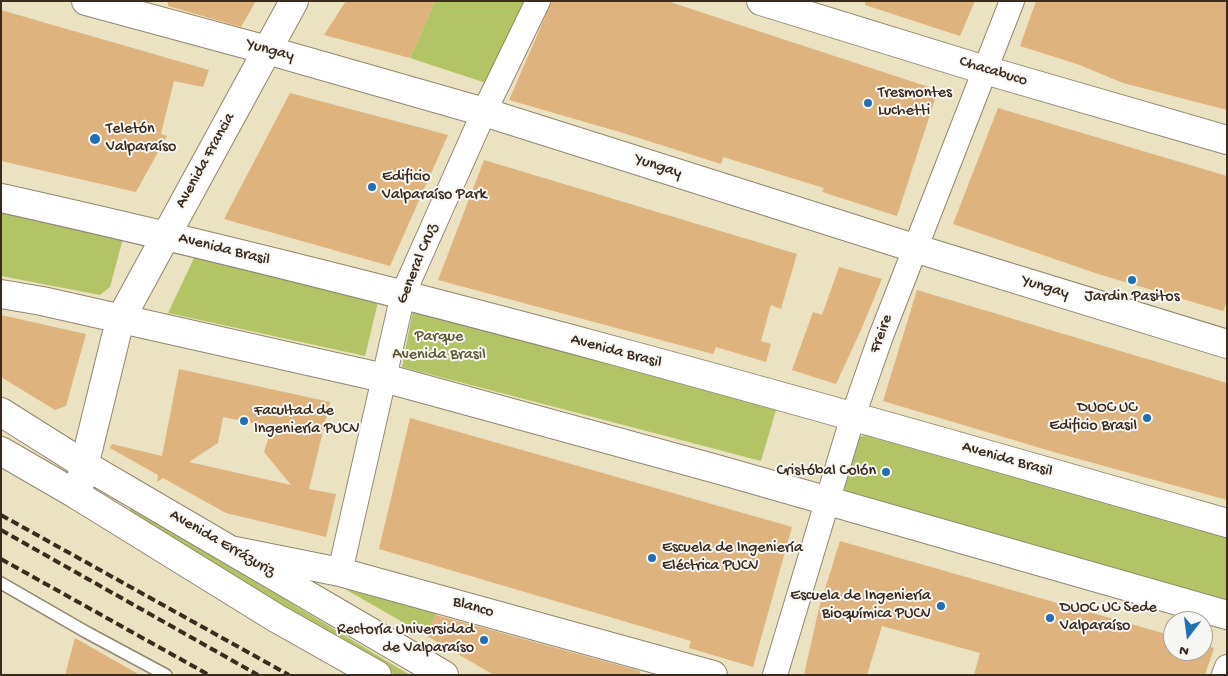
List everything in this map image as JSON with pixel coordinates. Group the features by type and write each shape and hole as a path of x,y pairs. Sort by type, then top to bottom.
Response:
{"main road":[{"name":"Yungay","path":"86,1 484,112 914,248 1227,344"},
{"name":"Avenida Francia","path":"77,495 120,320 294,1"},
{"name":"Chacabuco","path":"761,1 985,70 1227,140"},
{"name":"Avenida Brasil","path":"1,198 166,235 403,294 853,416 1227,523"},
{"path":"1,294 384,378 828,501 1227,615"},
{"name":"Avenida Errázuriz","path":"1,412 85,464 444,675"},
{"name":"Avenida Errázuriz","path":"1,451 77,495 276,618 377,675"},
{"name":"Blanco","path":"232,550 340,572 713,675"}],"street":[{"name":"General Cruz","path":"340,572 403,294 484,112 538,1"},
{"name":"Freire","path":"775,675 853,416 914,248 1012,1"},
{"path":"1224,675 1227,667"}],"lane":[{"path":"1,583 166,675"}],"green space":[{"path":"435,1 529,1 492,85 410,58"},
{"path":"1,211 123,239 110,287 100,295 1,276"},
{"name":"Parque Avenida Brasil","path":"195,256 378,302 365,356 168,313"},
{"name":"Parque Avenida Brasil","path":"413,310 776,410 761,461 402,367"},
{"path":"864,435 1227,537 1227,600 1219,604 847,494 843,484 855,440"},
{"path":"132,507 410,675 396,675 364,657 128,513"},
{"path":"345,589 437,613 425,635"}],"building":[{"path":"168,1 256,1 241,27 168,6"},
{"path":"346,1 435,1 410,58 324,35"},
{"path":"552,1 667,1 938,90 897,216 822,192 824,188 723,157 721,164 509,100"},
{"path":"865,1 975,1 960,36 865,5"},
{"path":"1036,1 1227,1 1227,110 1123,83 1077,64 1020,46"},
{"name":"Teletón Valparaíso","path":"1,10 209,70 203,87 174,81 161,134 167,136 136,192 1,161"},
{"path":"290,93 448,135 390,266 224,219"},
{"path":"998,108 1227,176 1227,302 1223,311 1098,274 953,224"},
{"path":"484,160 797,254 781,309 771,305 761,341 771,344 766,362 716,347 713,354 438,280"},
{"path":"839,267 882,279 836,384 792,370 813,312 822,315"},
{"path":"917,290 1227,383 1227,500 1057,453 883,401"},
{"path":"1,315 86,334 66,406 55,410 1,377"},
{"path":"179,369 330,402 309,489 336,494 326,537 226,513 163,478 157,482 158,475 110,448 112,444 162,456","holes":["223,417 272,427 264,452 291,485 189,462 218,443"]},
{"path":"410,418 792,527 753,667 689,648 691,641 379,549"},
{"path":"840,541 1163,633 1163,661 1210,661 1205,675 974,675 980,653 882,626 867,675 804,675 819,608"},
{"name":"Rectoría Universidad de Valparaíso","path":"436,615 640,671 640,675 494,675 425,635"},
{"path":"75,638 140,675 65,675"}],"railway":[{"path":"1,515 289,675"},
{"path":"1,530 258,675"},
{"path":"1,559 209,675"}],"place":[{"name":"Tresmontes Luchetti","path":"868,103"},
{"name":"Teletón Valparaíso","path":"95,139"},
{"name":"Edificio Valparaíso Park","path":"372,187"},
{"name":"Jardin Pasitos","path":"1132,280"},
{"name":"DUOC UC Edificio Brasil","path":"1147,418"},
{"name":"Facultad de Ingeniería PUCV","path":"244,421"},
{"name":"Cristóbal Colón","path":"886,472"},
{"name":"Escuela de Ingeniería Eléctrica PUCV","path":"652,558"},
{"name":"Escuela de Ingeniería Bioquímica PUCV","path":"941,606"},
{"name":"DUOC UC Sede Valparaíso","path":"1050,618"},
{"name":"Rectoría Universidad de Valparaíso","path":"484,640"}]}
